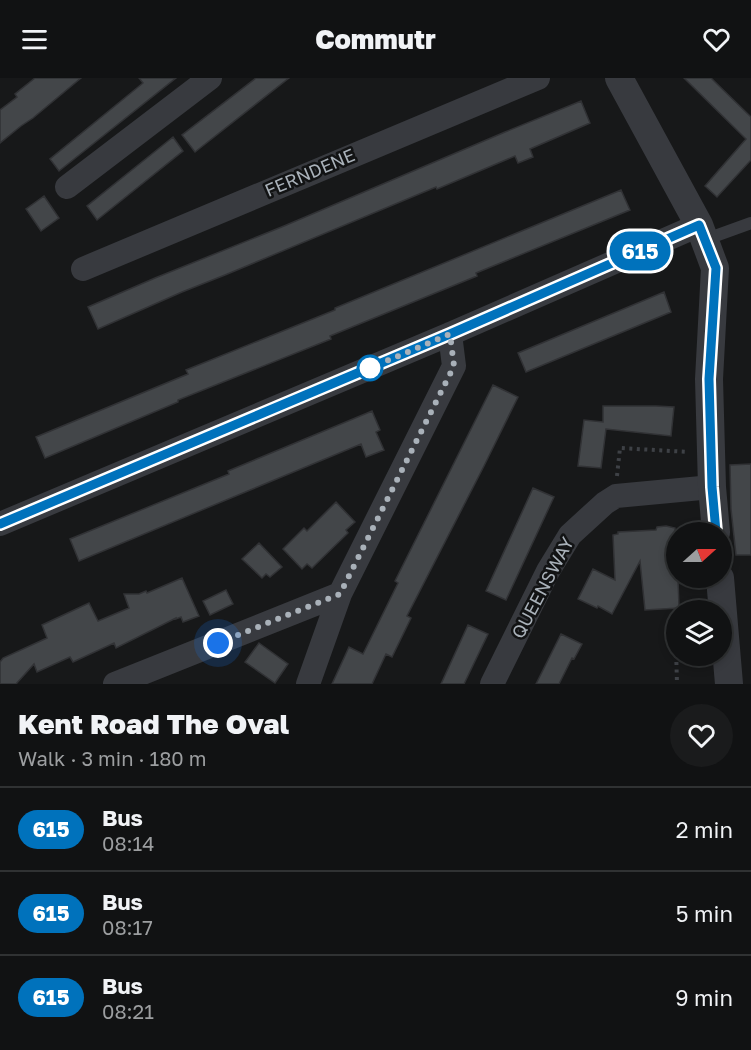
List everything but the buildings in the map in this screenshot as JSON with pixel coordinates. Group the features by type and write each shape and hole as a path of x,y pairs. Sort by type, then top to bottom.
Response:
{"street":[{"path":"67,187 210,78"},
{"name":"FERNDENE","path":"83,269 538,78"},
{"path":"619,78 702,232 716,268 709,379 715,522"},
{"path":"4,518 702,232"},
{"path":"308,684 340,594 454,366 450,334"},
{"path":"616,496 712,487"},
{"name":"QUEENSWAY","path":"492,684 548,571 570,535 616,496"},
{"path":"721,588 729,684"},
{"path":"116,684 340,594"}],"lane":[{"path":"702,232 751,223"}],"path":[{"path":"616,496 620,448 711,453"},
{"path":"677,666 677,684"}],"bus line":[{"name":"615","path":"0,524 450,334 699,225 716,268 709,379 715,522"}],"route":[{"path":"218,643 340,594 454,366 450,334 363,371 370,368"}]}
